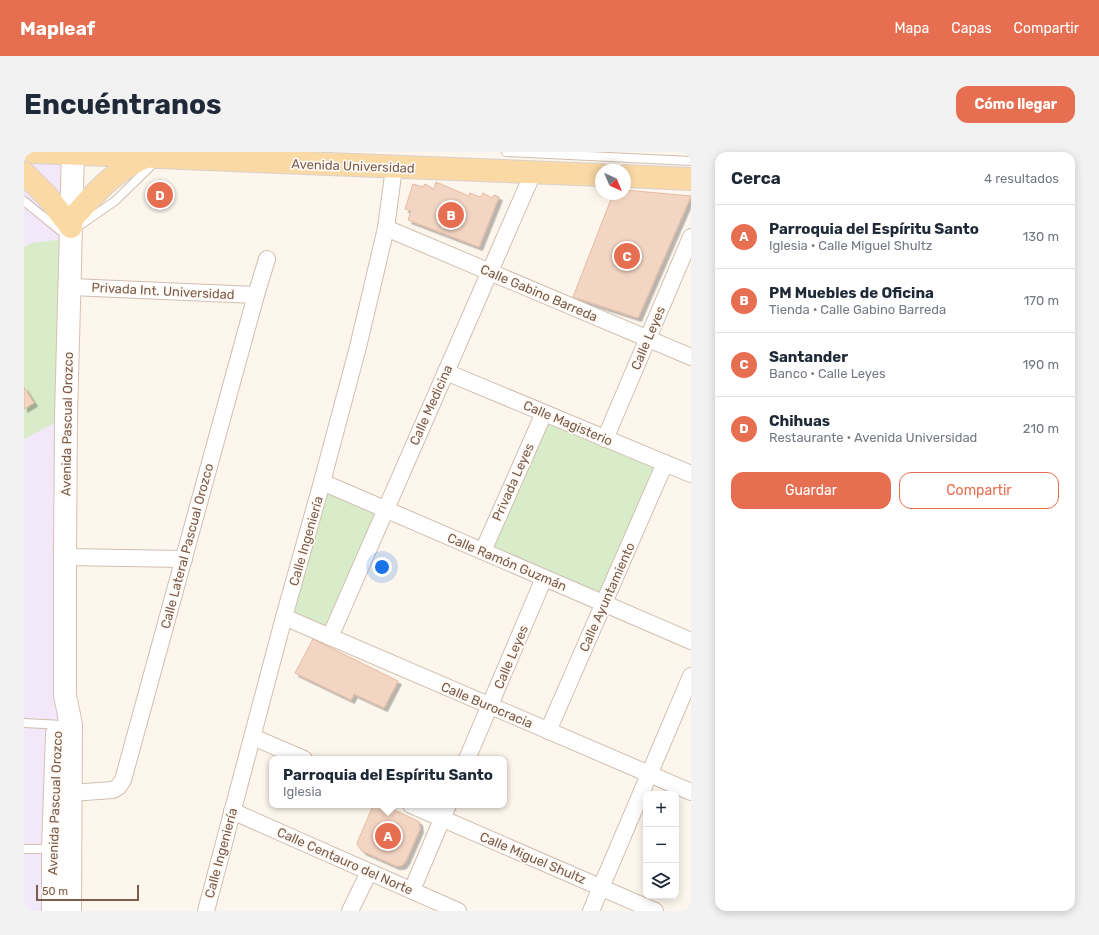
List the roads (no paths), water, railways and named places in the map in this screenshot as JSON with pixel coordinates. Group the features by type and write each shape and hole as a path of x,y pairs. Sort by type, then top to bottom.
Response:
{"main road":[{"name":"Avenida Universidad","path":"33,152 595,176"},
{"name":"Avenida Pascual Orozco","path":"53,911 53,849 64,725 65,695 66,417 71,287 73,153"},
{"path":"24,172 47,196 71,229 111,178 131,163 152,158"},
{"path":"631,176 691,179"},
{"name":"Avenida Pascual Orozco","path":"64,725 72,793 70,911"}],"street":[{"name":"Calle Ingeniería","path":"206,911 358,347 386,228 394,168"},
{"name":"Calle Medicina","path":"330,637 533,173"},
{"name":"Calle Gabino Barreda","path":"386,228 691,357"},
{"name":"Calle Leyes","path":"605,439 691,237"},
{"name":"Calle Lateral Pascual Orozco","path":"72,793 112,790 121,784 267,259"},
{"name":"Privada Int. Universidad","path":"71,287 256,296"},
{"name":"Calle Magisterio","path":"446,372 691,474"},
{"name":"Privada Leyes","path":"483,551 544,413"},
{"name":"Calle Ayuntamiento","path":"548,731 665,463"},
{"name":"Calle Ramón Guzmán","path":"322,482 691,641"},
{"path":"65,557 184,559"},
{"name":"Calle Leyes","path":"468,756 544,578"},
{"name":"Calle Burocracia","path":"284,617 691,792"},
{"path":"591,911 691,676"},
{"path":"253,737 297,756"},
{"name":"Calle Miguel Shultz","path":"426,808 445,812 601,888 655,911"},
{"name":"Calle Centauro del Norte","path":"232,811 458,911"},
{"path":"412,890 445,812"},
{"path":"350,911 369,872"}],"lane":[{"path":"506,152 691,161"},
{"path":"24,201 71,229"},
{"path":"24,723 64,725"},
{"path":"24,849 53,849"}],"place":[{"name":"Chihuas","path":"160,195"},
{"name":"PM Muebles de Oficina","path":"451,215"},
{"name":"Santander","path":"627,256"},
{"name":"Parroquia del Espíritu Santo","path":"388,836"}]}
